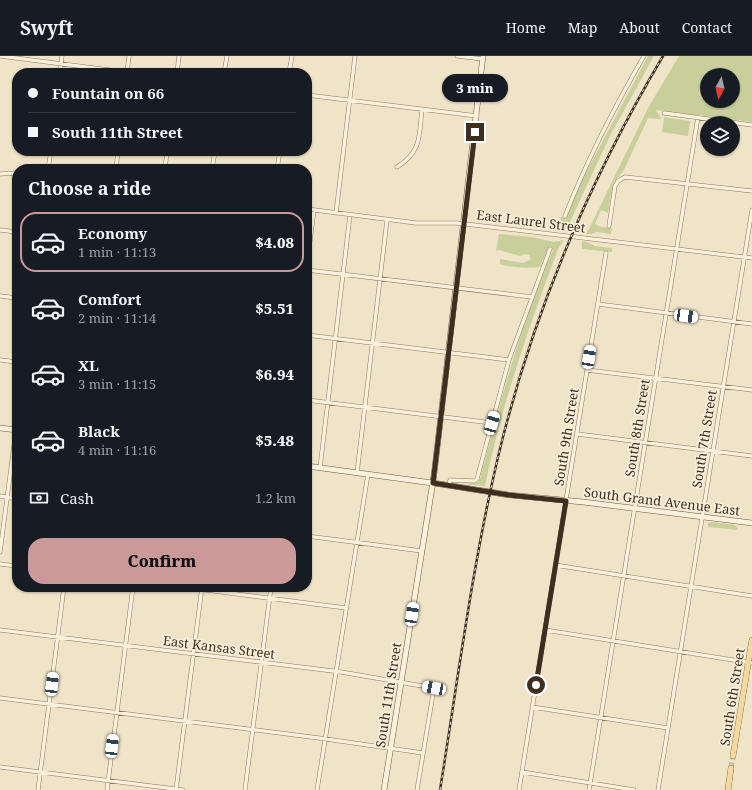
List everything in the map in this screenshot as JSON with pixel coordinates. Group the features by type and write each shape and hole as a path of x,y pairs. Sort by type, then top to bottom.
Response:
{"main road":[{"name":"South 6th Street","path":"733,756 750,663 752,640"},
{"path":"728,790 731,768"}],"street":[{"path":"0,56 90,68"},
{"path":"61,68 62,56"},
{"path":"128,68 129,56"},
{"path":"178,68 179,56"},
{"path":"225,68 227,56"},
{"path":"290,68 292,56"},
{"path":"336,213 355,56"},
{"path":"457,56 483,58"},
{"path":"565,216 581,175 608,121 644,56"},
{"name":"South 11th Street","path":"384,790 433,483 483,58"},
{"path":"312,96 476,116"},
{"path":"398,167 409,159 417,147 422,109"},
{"path":"664,113 752,125"},
{"name":"South 8th Street","path":"589,790 698,117"},
{"path":"1,173 12,173"},
{"path":"609,226 614,190 618,181 625,177 632,176 752,191"},
{"path":"312,225 314,210"},
{"name":"East Laurel Street","path":"314,210 416,223 443,222 464,224 752,258"},
{"name":"South 7th Street","path":"658,790 752,210"},
{"path":"320,468 350,215"},
{"path":"357,473 387,220"},
{"path":"0,230 12,231"},
{"path":"449,485 450,480 474,481 477,479 509,360 550,249"},
{"name":"South 9th Street","path":"519,790 606,253"},
{"path":"312,271 532,297"},
{"path":"0,296 12,297"},
{"path":"598,304 752,324"},
{"path":"312,336 509,360"},
{"path":"0,360 12,361"},
{"path":"587,370 752,390"},
{"path":"312,401 492,423"},
{"path":"0,428 12,430"},
{"path":"577,434 752,456"},
{"path":"0,552 12,460"},
{"name":"South Grand Avenue East","path":"312,467 449,485 509,495 634,508 752,523"},
{"path":"317,790 368,474"},
{"path":"0,496 12,498"},
{"path":"312,537 422,551"},
{"path":"0,564 12,565"},
{"path":"555,565 752,596"},
{"path":"38,790 63,592"},
{"path":"107,790 132,592"},
{"path":"176,790 201,592"},
{"path":"229,592 346,608"},
{"path":"244,790 270,592"},
{"name":"East Kansas Street","path":"0,630 58,636 336,672 434,688 423,753"},
{"path":"545,630 750,663"},
{"path":"0,698 325,739 423,753 417,790"},
{"path":"532,707 668,728"},
{"path":"0,767 183,790"},
{"path":"522,772 634,790"}],"green space":[{"path":"648,56 654,56 610,136 568,227 568,232 556,227 561,217 566,218 582,180"},
{"path":"679,56 752,56 752,122 740,120 740,116 704,116 656,110 661,118 648,118 624,170 613,183 608,213 601,210 595,224 601,227 612,228 611,234 597,232 585,234 589,229 648,108"},
{"path":"664,117 690,121 688,136 662,132"},
{"path":"499,234 532,237 554,242 564,240 559,247 548,276 517,365 485,486 464,484 478,482 480,479 503,392 521,334 541,278 553,250 548,248 540,267 537,268 503,265 500,264 500,259 523,263 531,259 529,255 525,254 520,256 499,250 496,251"},
{"path":"582,241 595,246 612,248 612,252 582,249"},
{"path":"711,522 735,525 738,529 708,527 708,523"}],"tunnel":[{"path":"731,768 733,756"}],"railway":[{"path":"440,790 480,540 498,457 512,404 546,301 587,200 636,103 663,56"}],"route":[{"path":"475,132 433,483 509,495 566,501 536,685"}]}
